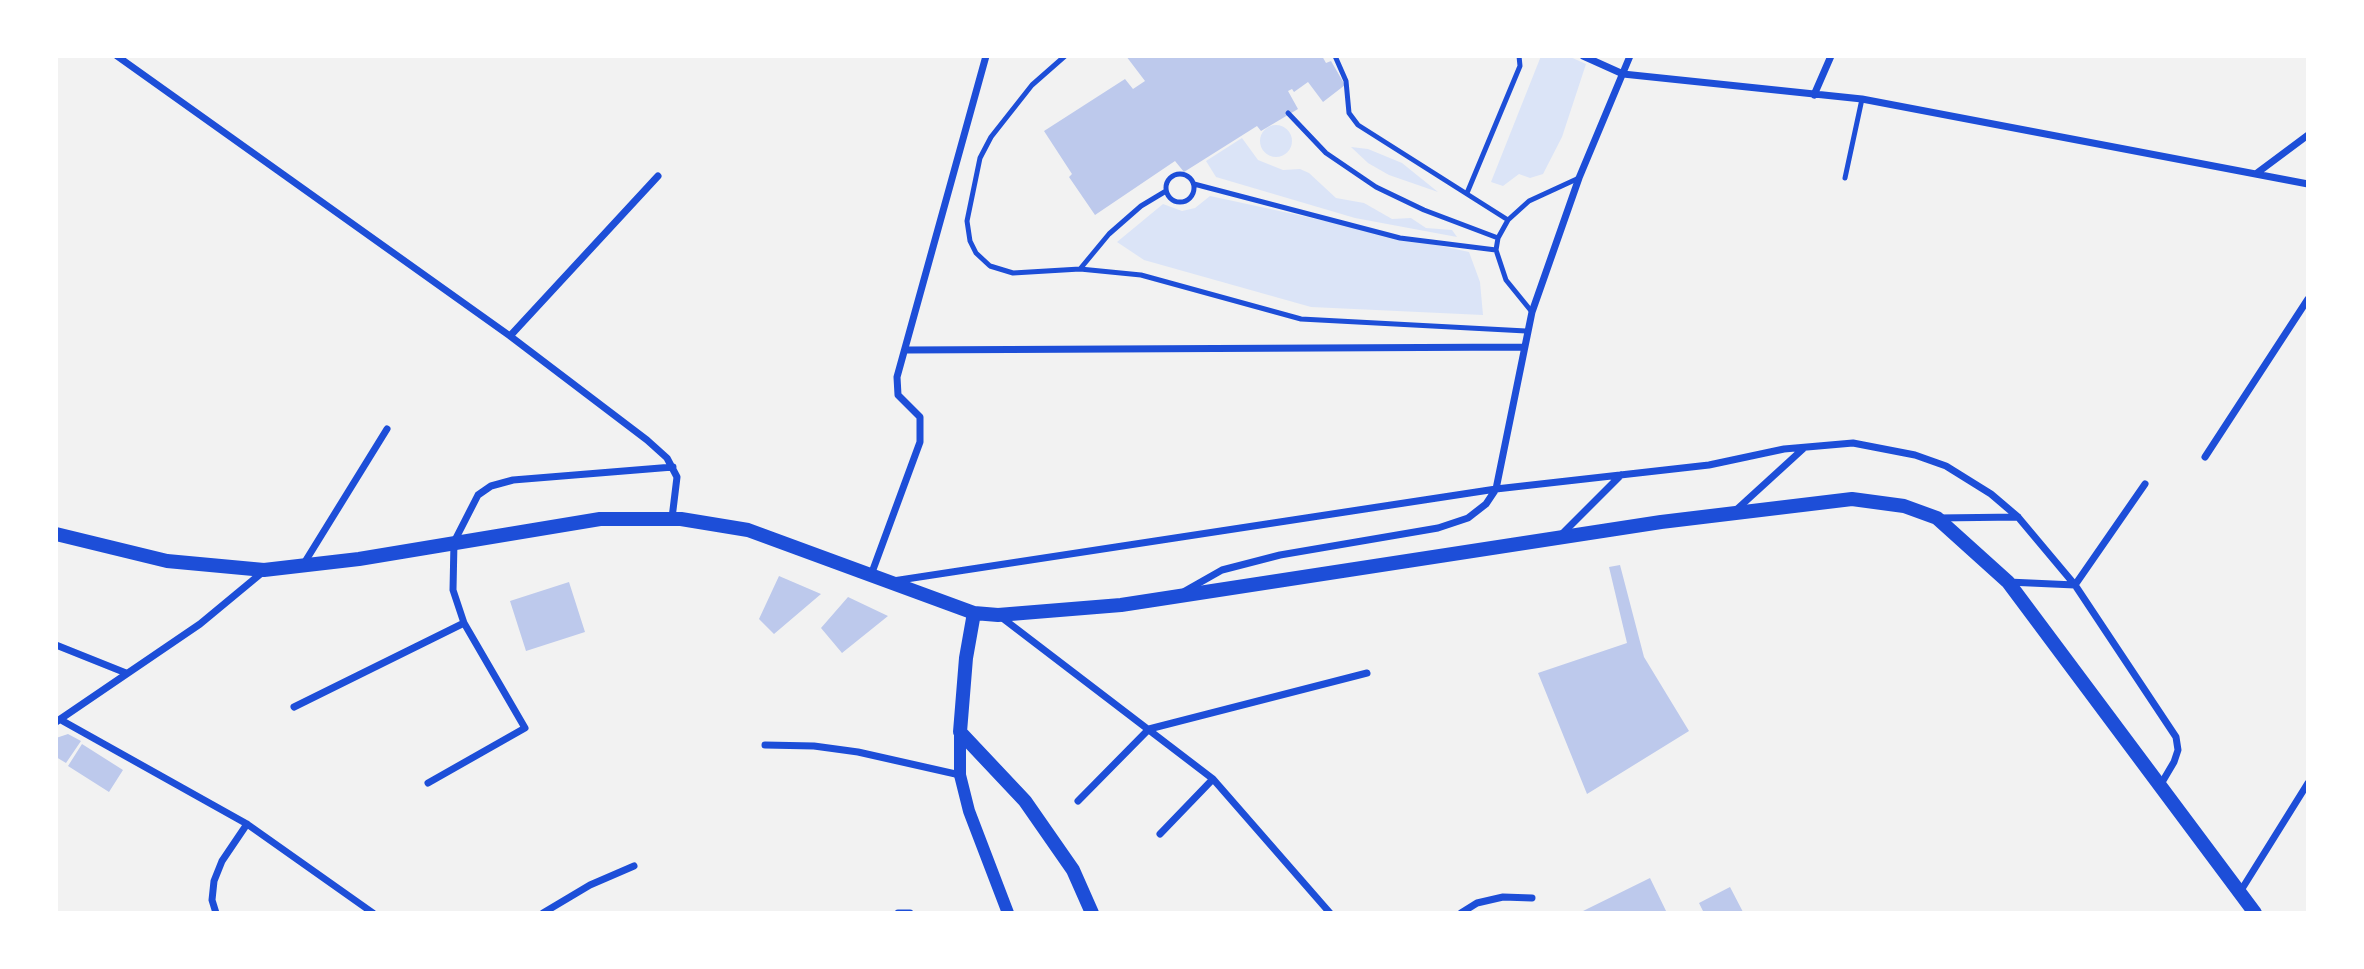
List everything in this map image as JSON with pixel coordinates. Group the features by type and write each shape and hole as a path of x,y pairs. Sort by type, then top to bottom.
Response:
{"main road":[{"path":"56,534 167,561 264,570 359,559 600,519 672,518 748,530 974,613 998,615 1121,605 1733,513 1852,499 1904,506 1937,518 2008,582 2255,913"},
{"path":"974,613 966,657 960,732 1025,801 1073,870 1092,913"}],"street":[{"path":"117,56 510,336 647,440 673,467 677,477 672,518"},
{"path":"871,576 920,442 920,417 898,395 897,377 907,350 986,56"},
{"path":"1583,56 1623,74 1862,99 2308,184"},
{"path":"1177,596 1222,570 1280,555 1448,525 1468,518 1486,504 1496,489 1532,312 1579,178 1630,56"},
{"path":"1814,95 1831,56"},
{"path":"2257,173 2308,135"},
{"path":"510,336 658,176"},
{"path":"2205,457 2308,299"},
{"path":"907,350 1524,347"},
{"path":"303,565 387,429"},
{"path":"886,582 1496,489 1709,464 1804,448 1853,443 1915,454 1946,467 1991,494 2018,517 2075,585 2176,737 2178,750 2161,784"},
{"path":"1733,513 1804,448"},
{"path":"428,783 525,728 464,622 453,590 454,542 468,509 478,495 491,486 526,479 673,467"},
{"path":"1558,538 1621,474"},
{"path":"2075,585 2146,484"},
{"path":"1937,518 2018,517"},
{"path":"264,570 200,624 59,721 247,824 373,913"},
{"path":"2008,582 2075,585"},
{"path":"998,615 1213,779 1330,913"},
{"path":"294,707 464,622"},
{"path":"56,645 126,673"},
{"path":"1078,802 1149,729 1367,673"},
{"path":"960,732 960,775 969,811 1008,913"},
{"path":"765,745 814,746 858,752 960,775"},
{"path":"1160,834 1213,779"},
{"path":"2240,892 2308,783"},
{"path":"216,913 212,900 214,881 222,862 247,824"},
{"path":"543,913 590,885 634,866"},
{"path":"1461,913 1477,903 1503,897 1532,898"},
{"path":"898,913 910,913"}],"lane":[{"path":"1065,56 1032,85 991,137 980,158 967,221 970,241 976,253 990,266 1013,273 1080,269 1141,275 1301,319 1526,331"},
{"path":"1335,56 1346,81 1349,113 1358,125 1379,142 1508,220"},
{"path":"1467,193 1520,66 1519,56"},
{"path":"1845,178 1862,99"},
{"path":"1288,113 1326,153 1349,171 1424,210 1499,239"},
{"path":"1194,184 1191,197 1180,202 1169,197 1166,191 1166,184 1174,174 1186,174 1194,184 1400,238 1496,250"},
{"path":"1532,312 1506,280 1496,250 1499,239 1508,220 1542,193 1579,178"},
{"path":"1080,269 1110,234 1141,206 1166,191"}],"shaded area":[{"path":"1541,56 1568,56 1586,64 1562,137 1543,174 1530,178 1519,174 1503,186 1491,182"},
{"path":"1276,125 1287,130 1292,141 1287,152 1276,157 1265,152 1260,141 1265,130"},
{"path":"1242,138 1258,160 1283,170 1300,169 1309,173 1336,198 1364,203 1392,219 1411,218 1426,228 1452,230 1457,237 1355,218 1216,177 1206,161"},
{"path":"1351,147 1368,149 1402,163 1438,192 1389,175 1368,163"},
{"path":"1210,196 1469,252 1480,282 1483,315 1311,307 1144,260 1117,242 1163,204 1182,211 1195,208"}],"building":[{"path":"1126,56 1322,56 1326,63 1331,61 1345,85 1323,102 1308,82 1294,92 1292,89 1288,91 1298,109 1261,131 1257,126 1184,172 1175,161 1095,215 1069,177 1072,174 1044,131 1125,79 1133,89 1145,81"},
{"path":"1620,565 1644,657 1689,731 1587,794 1538,673 1627,643 1609,567"},
{"path":"779,576 821,594 774,634 759,619"},
{"path":"569,582 585,632 526,651 510,601"},
{"path":"848,597 888,616 842,653 821,628"},
{"path":"68,734 81,741 66,763 56,757 56,738"},
{"path":"82,744 123,770 109,792 68,766"},
{"path":"1650,878 1667,913 1584,913 1583,911"},
{"path":"1730,887 1743,912 1704,913 1699,903"}]}
